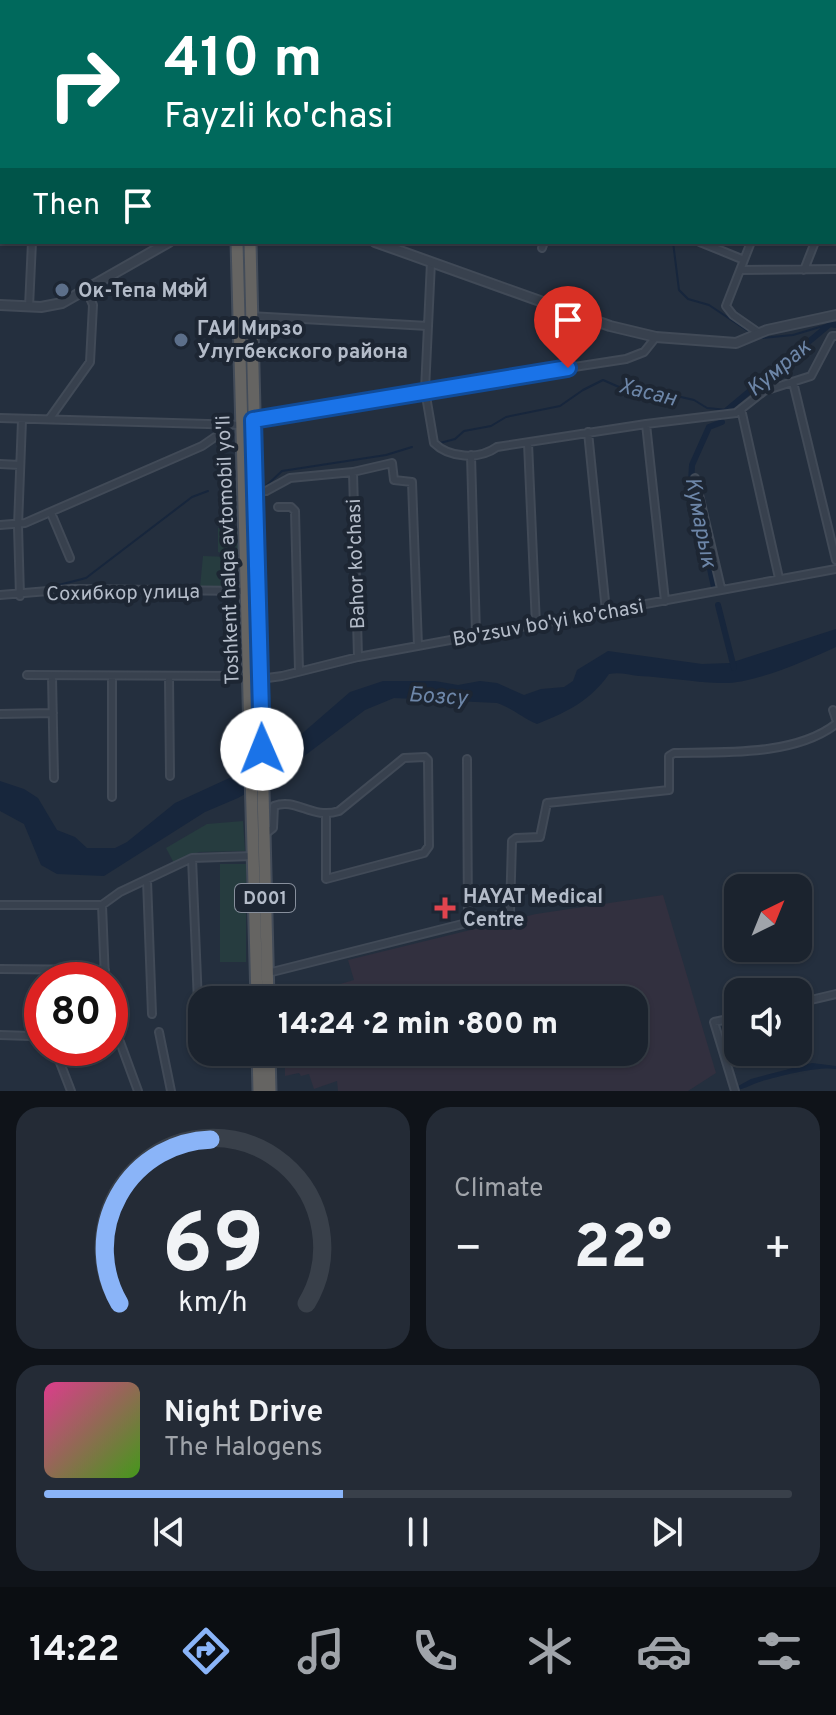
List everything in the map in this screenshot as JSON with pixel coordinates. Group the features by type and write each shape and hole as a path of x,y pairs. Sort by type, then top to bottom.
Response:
{"highway":[{"name":"Toshkent halqa avtomobil yo'li","path":"237,244 248,423 252,572 257,796 253,856 265,986"},
{"name":"Toshkent halqa avtomobil yo'li","path":"250,244 248,423 255,492 252,572 246,591 254,678"},
{"name":"Toshkent halqa avtomobil yo'li","path":"257,796 264,835 260,986"},
{"path":"258,1066 259,1091"},
{"path":"269,1066 270,1091"}],"street":[{"path":"29,307 32,244"},
{"path":"0,305 29,307 59,304 166,244"},
{"path":"381,244 610,326 656,337 736,343 759,333 836,315"},
{"path":"705,244 744,260"},
{"path":"750,244 726,306 733,315 759,333"},
{"path":"804,270 814,244"},
{"path":"431,262 425,390 434,443 448,454 471,455 497,447 588,432 736,413 764,391 811,376 826,343 836,336"},
{"path":"741,270 836,269"},
{"path":"50,418 90,362 93,305 87,291"},
{"path":"250,316 428,326"},
{"path":"0,418 225,426 425,390 626,359 644,352 656,337"},
{"path":"793,382 836,560"},
{"path":"741,409 779,578"},
{"path":"20,596 18,526 22,420"},
{"path":"646,424 665,601"},
{"path":"0,525 18,526 51,513 202,446 225,426"},
{"path":"588,432 606,611"},
{"path":"528,443 536,625"},
{"path":"471,455 476,635"},
{"path":"255,492 266,491 290,478 353,472 392,463 394,480 412,482 418,646"},
{"path":"0,464 20,465"},
{"name":"Bahor ko'chasi","path":"353,472 358,657"},
{"path":"695,478 721,588"},
{"path":"278,507 291,507 295,511 299,671"},
{"path":"51,513 70,558"},
{"name":"Bo'zsuv bo'yi ko'chasi","path":"254,678 721,588 836,569"},
{"name":"Сохибкор улица","path":"0,595 20,596 72,589 246,591"},
{"path":"27,675 254,678"},
{"path":"52,676 54,778"},
{"path":"112,677 112,797"},
{"path":"169,677 170,776"},
{"path":"262,974 510,912 512,841 516,838 540,837 547,803 669,790 669,756 674,753 772,748 799,741 836,722 833,710"},
{"path":"0,714 53,713"},
{"path":"264,835 273,828 274,806 283,802 326,815 339,811 404,758 425,757 428,760 429,846 424,853 326,879 326,815"},
{"path":"467,759 468,922"},
{"path":"0,905 102,905 192,858 253,856"},
{"path":"192,858 197,986"},
{"path":"147,880 152,1014"},
{"path":"102,905 105,962"},
{"path":"0,969 24,969"},
{"path":"812,1000 836,994"},
{"path":"724,1020 714,1022 724,1056"},
{"path":"159,1032 171,1091"},
{"path":"0,1035 24,1036"},
{"path":"128,1064 138,1091"},
{"path":"61,1066 71,1091"},
{"path":"727,1066 734,1089"}],"shaded area":[{"path":"663,895 716,1073 688,1091 338,1091 337,1081 314,1089 309,1074 285,1076 285,1066 648,1066 648,986 333,986 354,980 348,960 536,914"}],"green space":[{"path":"242,244 246,244 245,324 253,557 250,557"},
{"path":"239,527 239,569 232,567 231,556 218,552 218,528"},
{"path":"203,556 230,557 229,571 219,571 233,572 232,588 200,587"},
{"path":"243,821 245,851 199,852 174,863 166,848 207,824"},
{"path":"220,864 246,864 246,962 220,962"}],"water":[{"name":"Бозсу","path":"836,629 836,647 778,671 732,683 609,674 594,692 577,705 537,724 497,703 394,698 365,710 278,776 205,812 104,876 57,874 41,865 24,824 0,811 0,781 24,789 38,798 57,830 75,837 87,848 115,848 175,803 275,757 350,692 383,681 435,681 458,685 480,681 497,683 524,695 541,689 564,687 573,681 577,670 608,651 702,664 730,663"},
{"path":"812,1063 836,1066 836,1069 791,1074 729,1091 751,1079 812,1066"}],"waterway":[{"path":"673,244 679,290 688,299 709,305 748,331"},
{"path":"762,338 793,335 830,324"},
{"name":"Кумрак","path":"727,410 830,324 836,325"},
{"name":"Хасан","path":"440,443 455,439 464,431 491,426 506,417 560,406 603,380 619,387 646,389 694,400 707,408 727,410"},
{"name":"Кумарык","path":"714,587 691,483 692,465 709,427 722,422"},
{"name":"Хасан","path":"266,486 282,471 386,455 412,447"},
{"name":"Хасан","path":"43,589 86,578 192,497 208,491"},
{"name":"Кумарык","path":"718,605 734,668"}],"place":[{"name":"Ок-Тепа МФЙ","path":"62,290"},
{"name":"ГАИ Мирзо Улугбекского района","path":"181,340"},
{"name":"HAYAT Medical Centre","path":"445,908"}],"route":[{"path":"262,749 253,420 568,368"}]}
